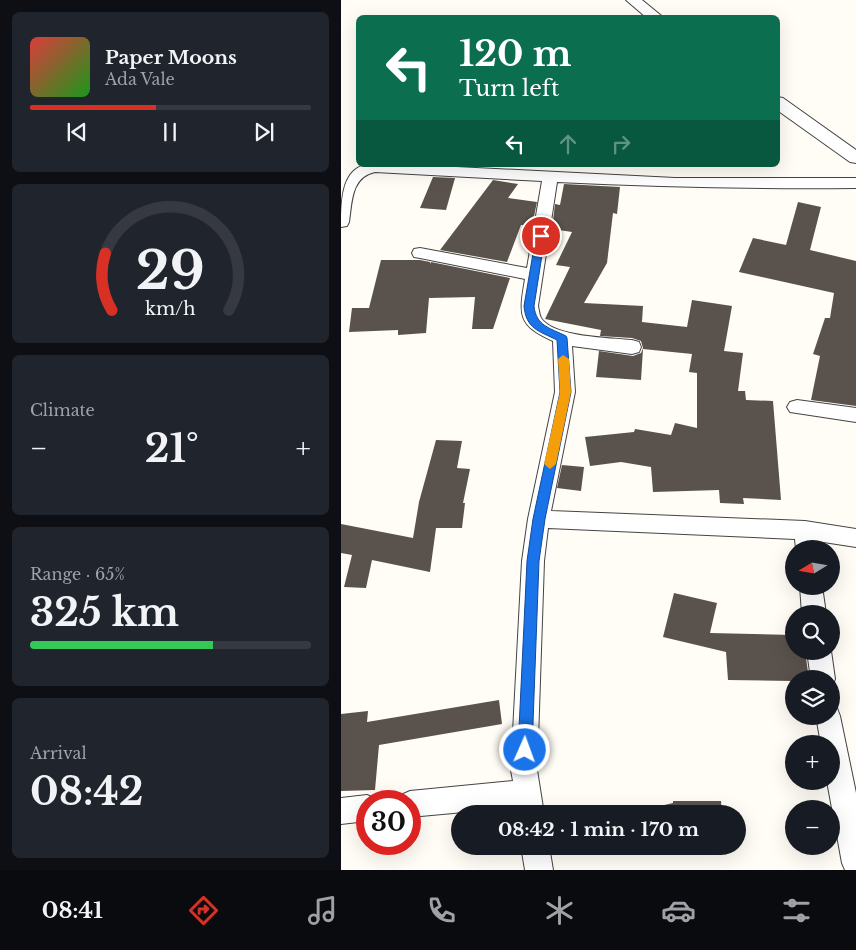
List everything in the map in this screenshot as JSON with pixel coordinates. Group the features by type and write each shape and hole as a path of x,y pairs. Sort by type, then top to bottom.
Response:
{"street":[{"path":"633,0 653,15"},
{"path":"780,104 856,158"},
{"path":"341,222 347,183 353,176 365,168 375,167 550,178 775,185 856,183"},
{"path":"550,178 529,306 530,317 536,326 562,338 632,347"},
{"path":"421,253 534,275"},
{"path":"421,804 529,803 525,760 533,561 539,519 565,392 562,338"},
{"path":"797,407 856,415"},
{"path":"539,519 806,539 856,538"},
{"path":"830,725 856,864"},
{"path":"341,811 356,809"},
{"path":"536,855 539,870"}],"building":[{"path":"433,177 455,178 446,210 420,208"},
{"path":"493,180 518,184 508,198 537,202 532,226 521,225 507,262 440,250"},
{"path":"564,184 620,187 617,214 613,213 607,263 584,303 643,306 642,322 687,327 692,300 732,306 724,351 743,353 738,391 745,391 746,400 773,401 781,500 743,498 744,504 720,503 719,490 653,492 651,467 621,462 590,466 585,437 634,432 635,429 671,435 675,423 697,428 697,373 689,372 692,354 643,349 641,380 596,377 599,351 633,356 641,353 643,348 641,341 632,338 600,336 601,330 545,319 570,267 556,265 572,232 552,229 555,204 560,205"},
{"path":"798,202 821,207 810,250 856,261 856,406 811,400 820,356 813,354 825,318 830,318 834,293 739,272 753,238 786,245"},
{"path":"381,260 420,260 430,262 430,264 431,262 510,278 493,329 472,329 475,297 429,298 426,333 398,335 398,330 349,332 352,308 369,308"},
{"path":"436,440 462,441 457,468 470,469 463,503 465,503 462,528 436,528 430,572 372,560 366,588 344,587 352,555 341,553 341,524 413,538 419,502"},
{"path":"562,465 584,467 581,491 557,488"},
{"path":"674,593 717,603 710,633 785,635 785,660 806,660 808,670 785,670 785,681 728,680 726,652 663,637"},
{"path":"499,700 502,724 379,745 375,790 341,791 341,714 368,711 367,722"},
{"path":"673,801 721,801 721,805 664,805 673,803"}],"slow traffic":[{"path":"550,464 565,392 563,359"}],"route":[{"path":"525,750 533,561 539,519 565,392 562,338 536,326 530,317 529,306 541,236"}]}
